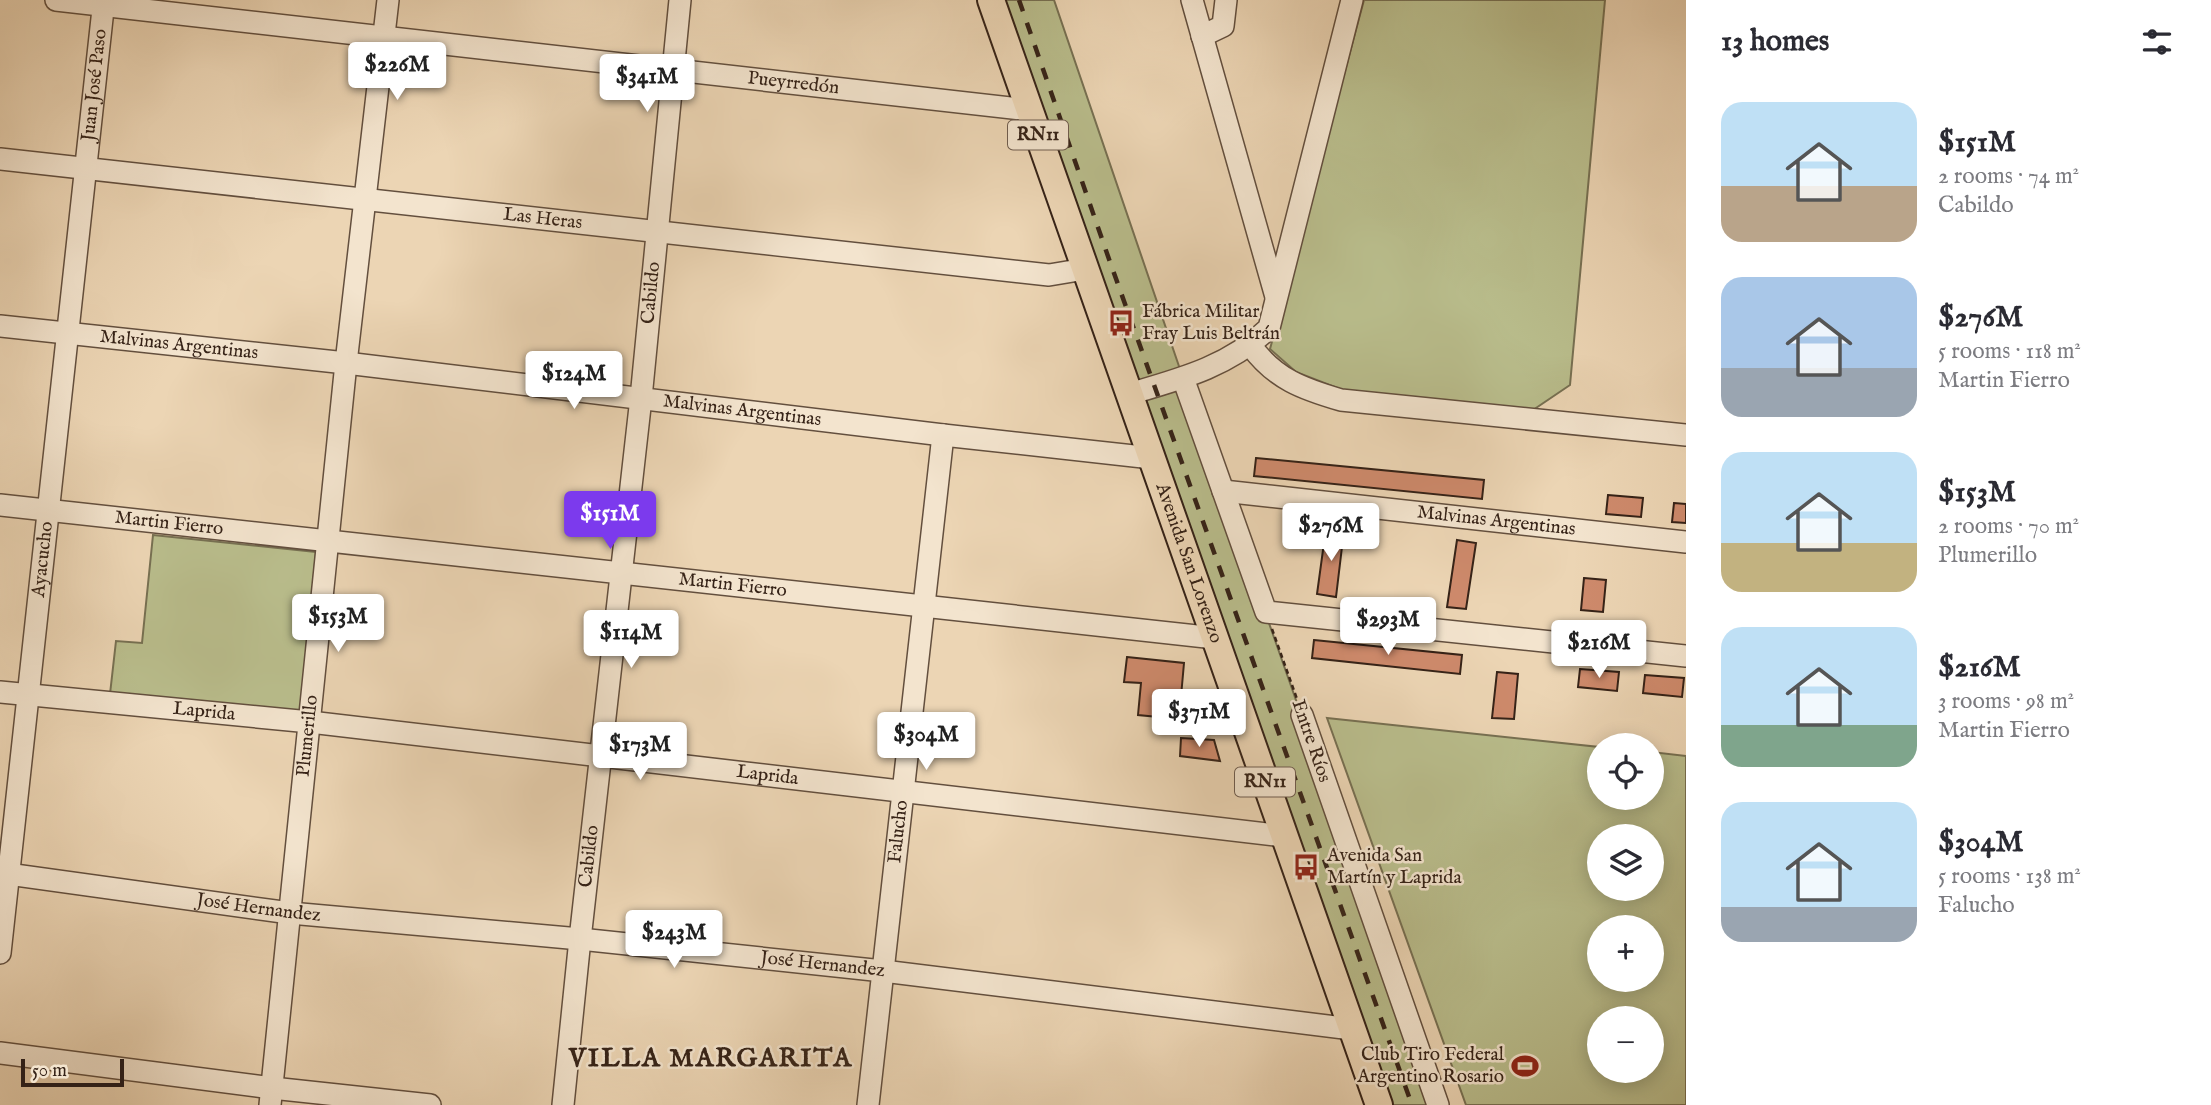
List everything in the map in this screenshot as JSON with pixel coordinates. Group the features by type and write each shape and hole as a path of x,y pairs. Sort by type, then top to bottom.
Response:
{"main road":[{"name":"RN11","path":"991,0 1152,458"},
{"name":"Avenida San Lorenzo","path":"1152,458 1379,1105"}],"street":[{"name":"Pueyrredón","path":"56,0 104,2 383,39 1030,110"},
{"name":"Plumerillo","path":"271,1096 346,363 388,0"},
{"name":"Cabildo","path":"563,1105 641,398 680,0"},
{"path":"1192,0 1277,299"},
{"path":"1202,36 1223,26 1226,0"},
{"path":"1129,394 1221,364 1251,346 1269,328 1352,0"},
{"name":"Juan José Paso","path":"86,169 104,2"},
{"name":"Las Heras","path":"0,159 1049,275 1085,269"},
{"name":"Ayacucho","path":"0,953 4,874 28,695 86,169"},
{"name":"Malvinas Argentinas","path":"0,326 346,363 1152,458"},
{"path":"1251,346 1263,363 1303,388 1341,400 1686,435"},
{"path":"1183,378 1266,612 1686,656"},
{"name":"Falucho","path":"868,1105 943,435"},
{"name":"Malvinas Argentinas","path":"1223,491 1686,542"},
{"name":"Martin Fierro","path":"0,505 1215,638"},
{"name":"Laprida","path":"0,692 310,722 1284,836"},
{"name":"Entre Ríos","path":"1302,715 1438,1105"},
{"name":"José Hernandez","path":"4,874 290,913 580,939 883,971 1352,1030"},
{"path":"0,1053 271,1096 430,1105"}],"path":[{"name":"Entre Ríos","path":"1266,612 1302,715"}],"green space":[{"path":"991,0 1054,0 1183,378 1438,1105 1379,1105"},
{"path":"1364,0 1605,0 1570,385 1530,412 1345,391 1296,372 1270,349"},
{"path":"153,535 316,552 301,712 110,694 116,641 142,643"},
{"path":"1327,718 1587,746 1587,810 1664,810 1664,753 1686,756 1686,1105 1466,1105"}],"building":[{"path":"1256,458 1484,480 1482,499 1254,476"},
{"path":"1608,495 1643,498 1641,517 1606,514"},
{"path":"1674,503 1686,504 1686,523 1672,522"},
{"path":"1326,528 1344,530 1336,597 1317,594"},
{"path":"1457,540 1476,543 1466,609 1447,607"},
{"path":"1584,578 1606,580 1603,612 1581,610"},
{"path":"1314,640 1462,655 1460,674 1312,658"},
{"path":"1127,657 1184,663 1179,719 1138,715 1141,683 1124,682"},
{"path":"1580,669 1619,672 1617,691 1578,687"},
{"path":"1497,672 1518,674 1514,719 1492,718"},
{"path":"1645,675 1684,678 1682,697 1643,693"},
{"path":"1181,738 1214,740 1220,761 1180,756"}],"railway":[{"path":"1019,0 1412,1105"}],"place":[{"name":"Fábrica Militar Fray Luis Beltrán","path":"1121,323"},
{"name":"Avenida San Martín y Laprida","path":"1306,867"},
{"name":"Club Tiro Federal Argentino Rosario","path":"1525,1066"}],"district":[{"name":"VILLA MARGARITA","path":"711,1058"}]}
